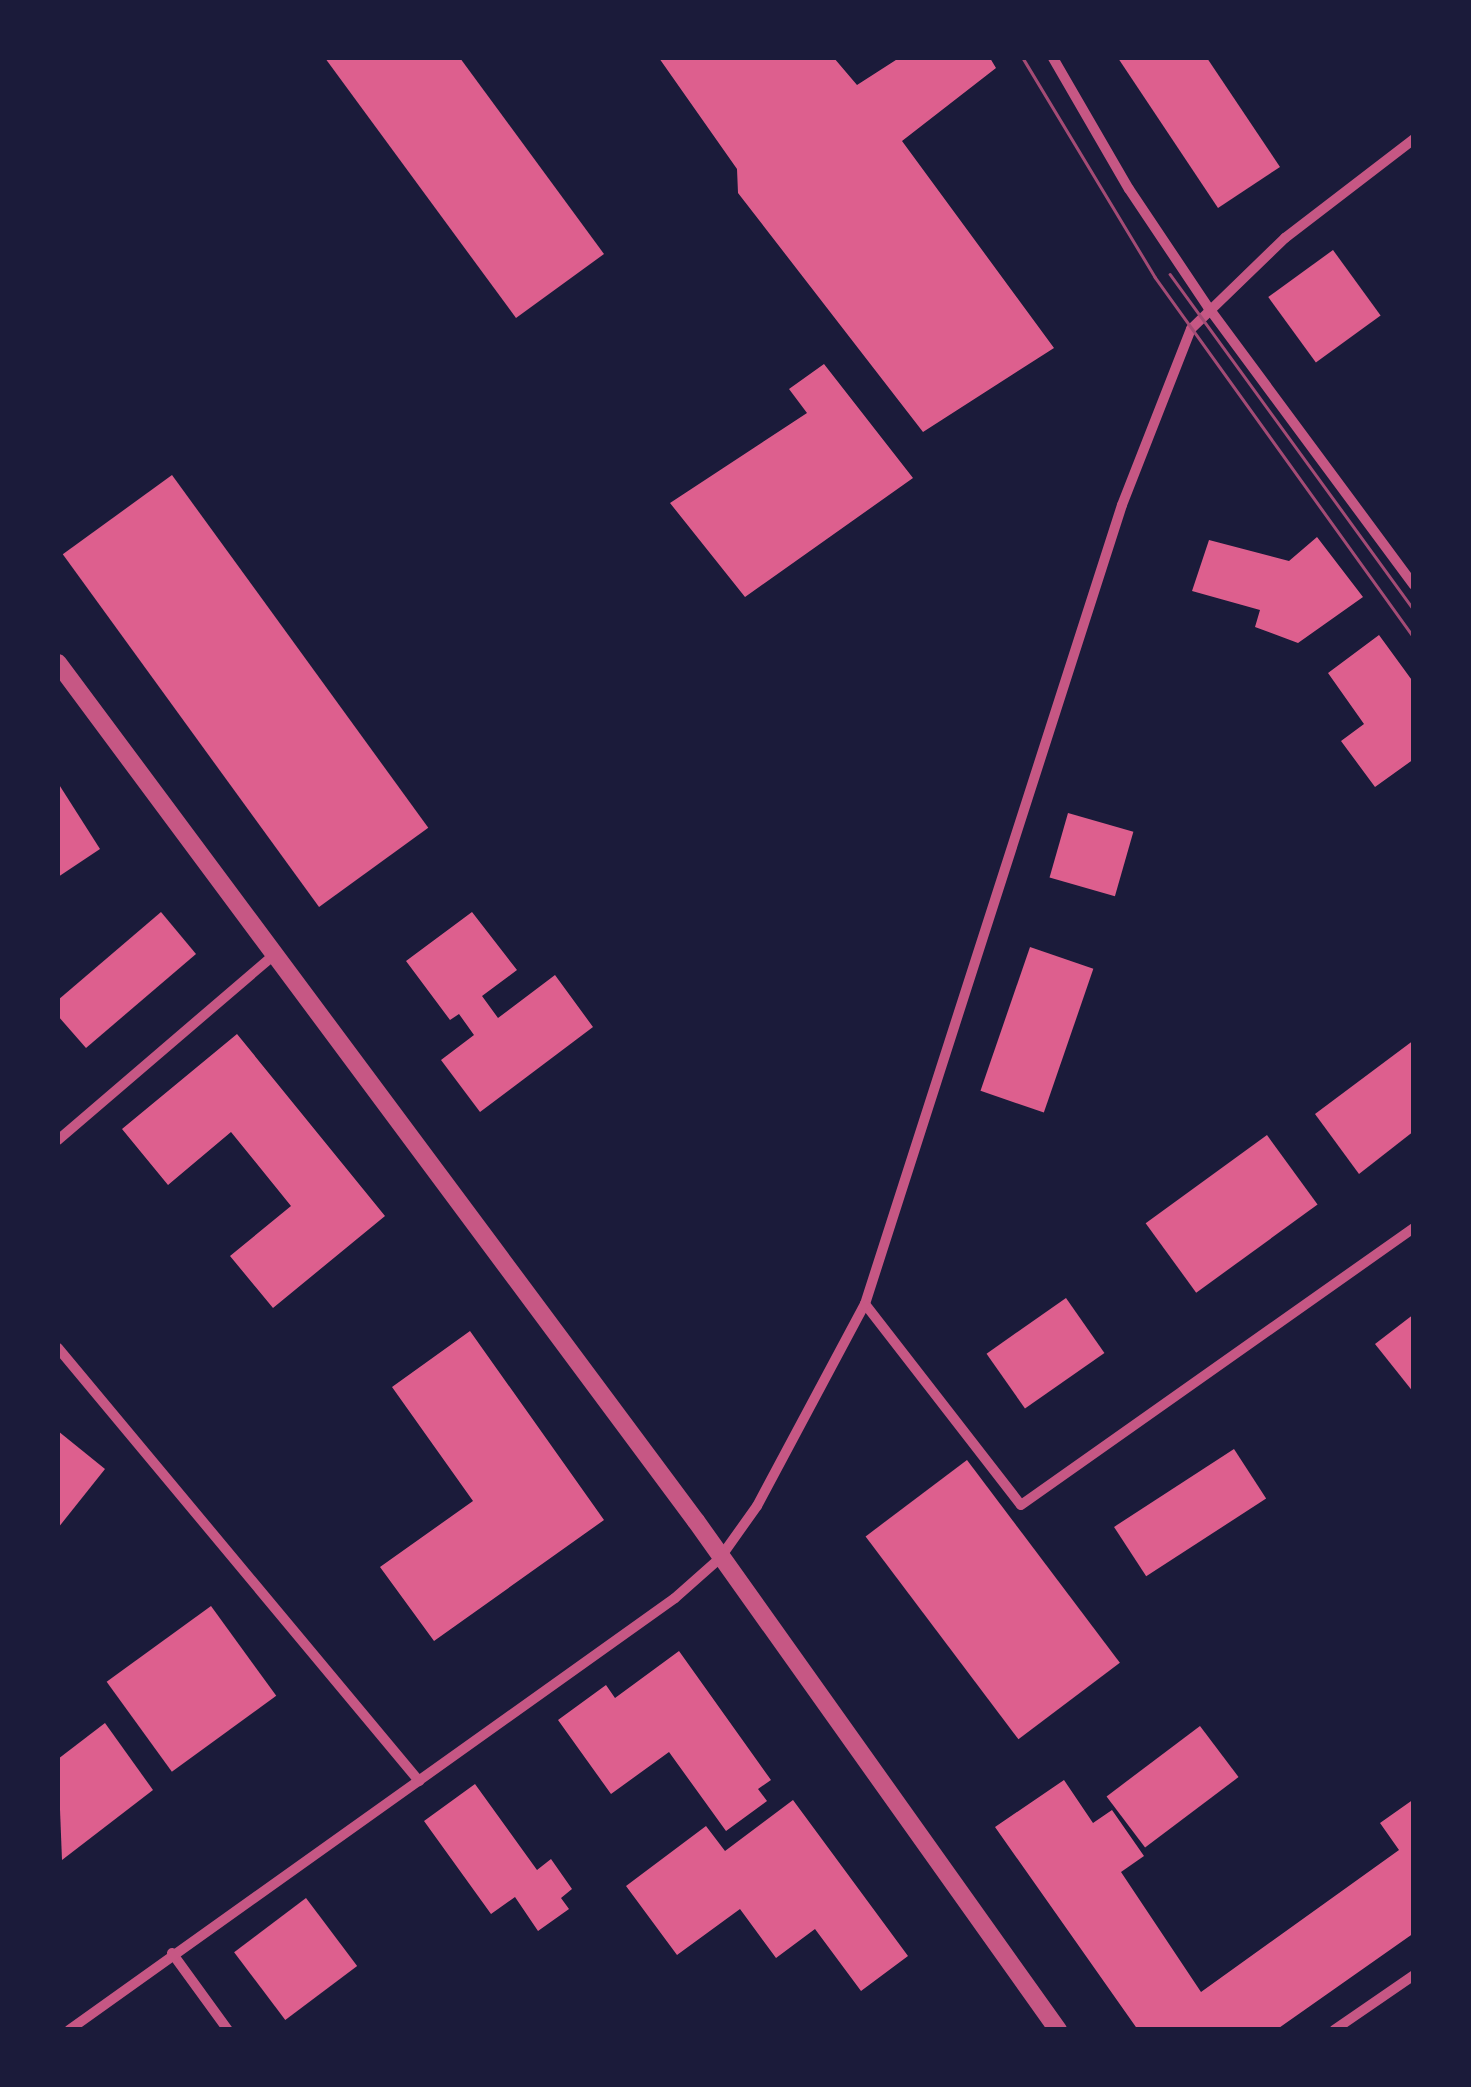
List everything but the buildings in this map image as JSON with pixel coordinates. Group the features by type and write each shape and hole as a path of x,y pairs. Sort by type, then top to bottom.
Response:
{"street":[{"path":"1053,58 1129,189 1208,307 1414,585"},
{"path":"69,2030 675,1598 720,1558 806,1422 865,1304 1158,402 1208,307 1331,199 1414,139"},
{"path":"58,663 720,1558 1058,2030"},
{"path":"58,1140 273,956"},
{"path":"865,1304 1020,1504 1414,1228"},
{"path":"58,1348 420,1780"},
{"path":"172,1953 228,2030"},
{"path":"1334,2030 1414,1975"}],"tram line":[{"path":"1023,58 1155,277 1414,637"},
{"path":"1170,274 1414,610"}]}
